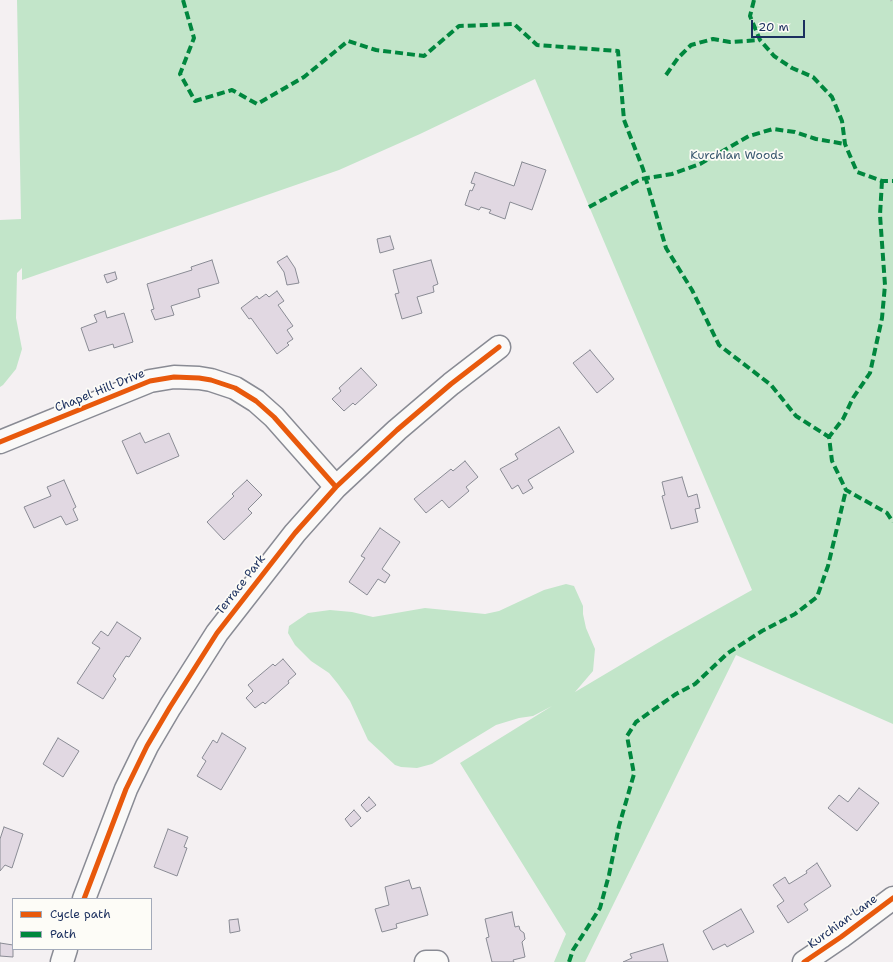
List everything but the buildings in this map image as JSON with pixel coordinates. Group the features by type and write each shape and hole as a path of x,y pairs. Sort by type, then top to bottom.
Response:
{"street":[{"name":"Terrace Park","path":"84,898 126,789 147,746 217,633 295,533 336,487 397,430 451,384 499,347"},
{"name":"Chapel Hill Drive","path":"0,442 150,382 174,377 199,378 211,380 235,388 256,401 274,418 336,487"},
{"name":"Kurchian Lane","path":"804,962 841,937 893,898"},
{"path":"62,962 66,950"},
{"path":"426,962 437,962"}],"green space":[{"name":"Kurchian Woods","path":"17,0 893,0 893,724 736,655 585,962 554,962 566,934 460,763 552,706 533,716 519,718 496,725 432,764 417,768 401,767 395,765 368,740 350,701 338,684 329,673 311,661 295,645 288,633 289,626 308,613 330,610 352,612 373,617 425,608 485,614 499,611 544,590 566,584 574,586 583,606 586,628 595,649 593,671 575,692 666,638 752,590 535,79 420,134 339,170 22,280 22,268 17,273 16,318 22,349 16,369 0,387 0,220 21,219"}],"marked path":[{"path":"183,0 194,38 180,74 195,101 232,90 257,104 304,77 348,41 376,50 424,56 459,26 514,24 537,45 618,51 624,120 643,169 666,248 692,290 719,345 771,385 796,416 829,437"},
{"path":"754,0 750,16 760,40 774,56 792,68 813,77 832,97 842,121 845,144 857,172 882,181 893,181"},
{"path":"666,75 678,58 691,45 713,39 730,42 760,40"},
{"path":"589,207 641,179 672,174 700,164 749,136 773,129 795,132 816,139 845,144"},
{"path":"882,181 880,215 885,285 882,318 870,373 853,398 843,419 829,437 832,461 846,490 887,513 893,522"},
{"path":"569,962 573,950 600,908 609,875 619,826 634,774 627,736 636,722 676,694 695,684 728,653 762,631 795,614 817,597 828,566 846,490"}],"cycle path":[{"path":"84,898 126,789 147,746 217,633 295,533 336,487 397,430 451,384 499,347"},
{"path":"0,442 150,381 174,377 199,378 211,380 235,388 256,401 274,417 336,487"},
{"path":"804,962 841,937 893,898"}]}
